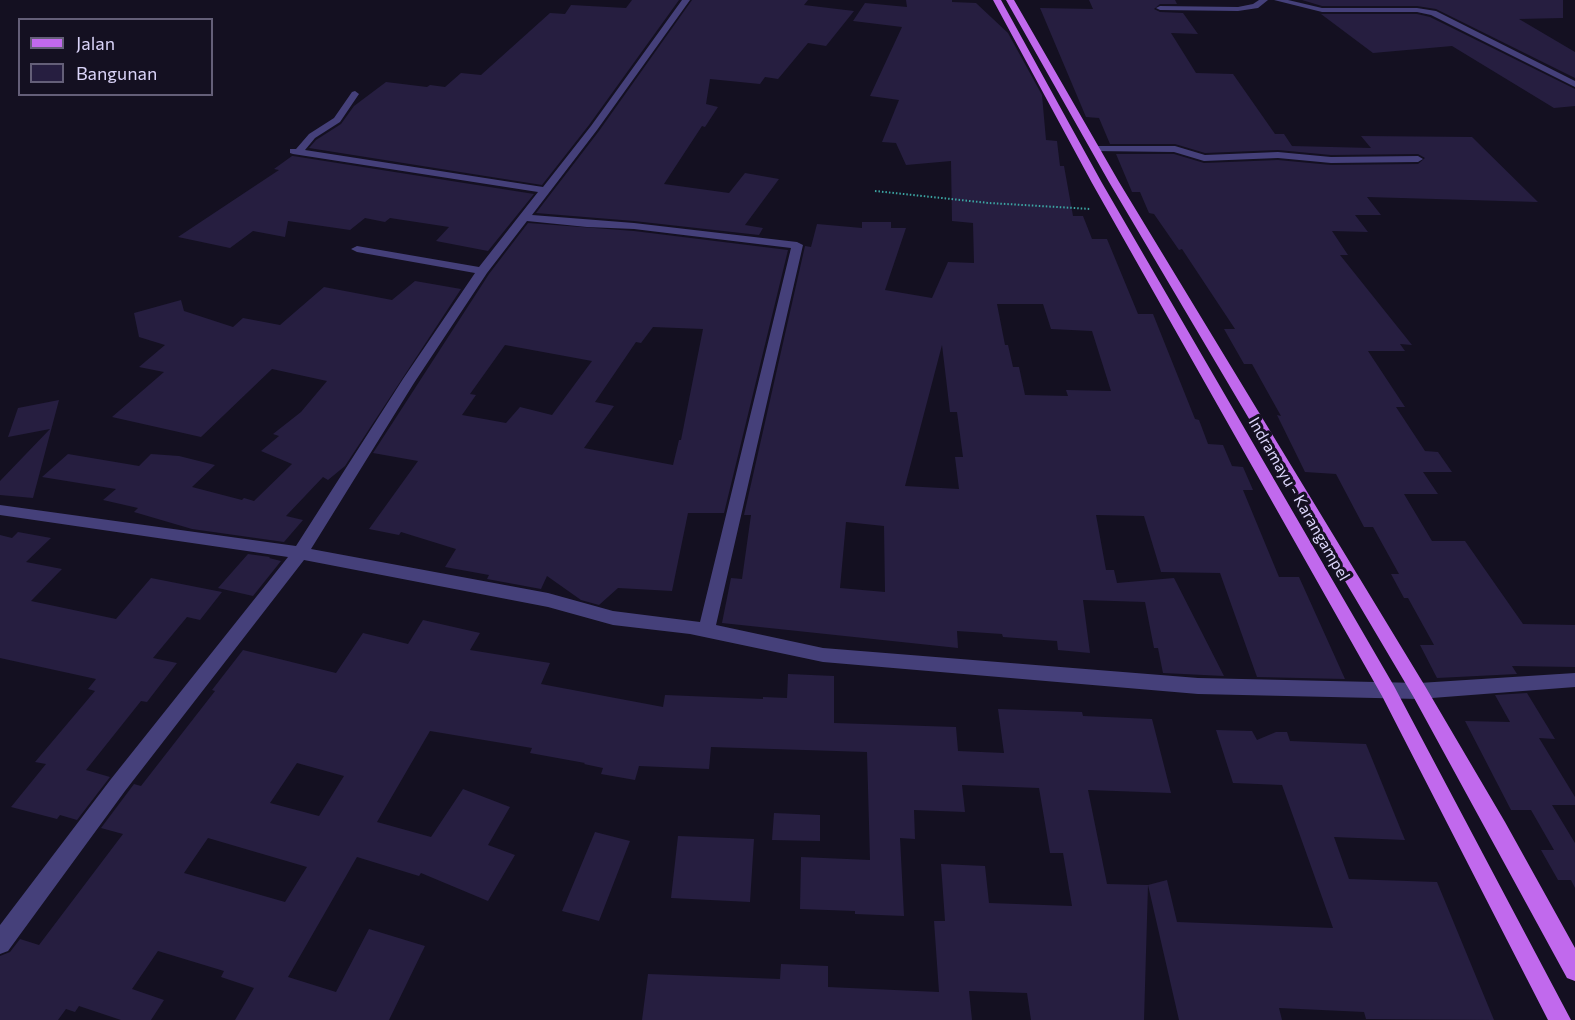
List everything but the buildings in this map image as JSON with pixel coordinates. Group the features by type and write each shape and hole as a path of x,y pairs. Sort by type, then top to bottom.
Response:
{"main road":[{"name":"Indramayu - Karangampel","path":"997,0 1035,56 1419,691 1575,970"},
{"name":"Indramayu - Karangampel","path":"1010,0 1035,56"},
{"name":"Indramayu - Karangampel","path":"1092,153 1113,211 1388,691 1560,1020"}],"street":[{"path":"0,943 118,785 300,553 408,382 482,271 594,128 686,0"},
{"path":"1160,8 1238,9 1255,6 1264,0"},
{"path":"1278,0 1322,10 1417,10 1433,13"},
{"path":"1414,0 1433,13 1575,84"},
{"path":"355,94 338,120 312,136 296,152 544,190"},
{"path":"1092,153 1175,149 1204,158 1278,155 1331,160 1418,159"},
{"path":"524,217 587,224 634,226 797,245 706,631"},
{"path":"357,249 482,271"},
{"path":"0,510 300,553 548,600 613,618 706,631 823,655 1198,686 1419,691 1575,680"}],"path":[{"path":"875,191 989,203 1113,211"}]}
